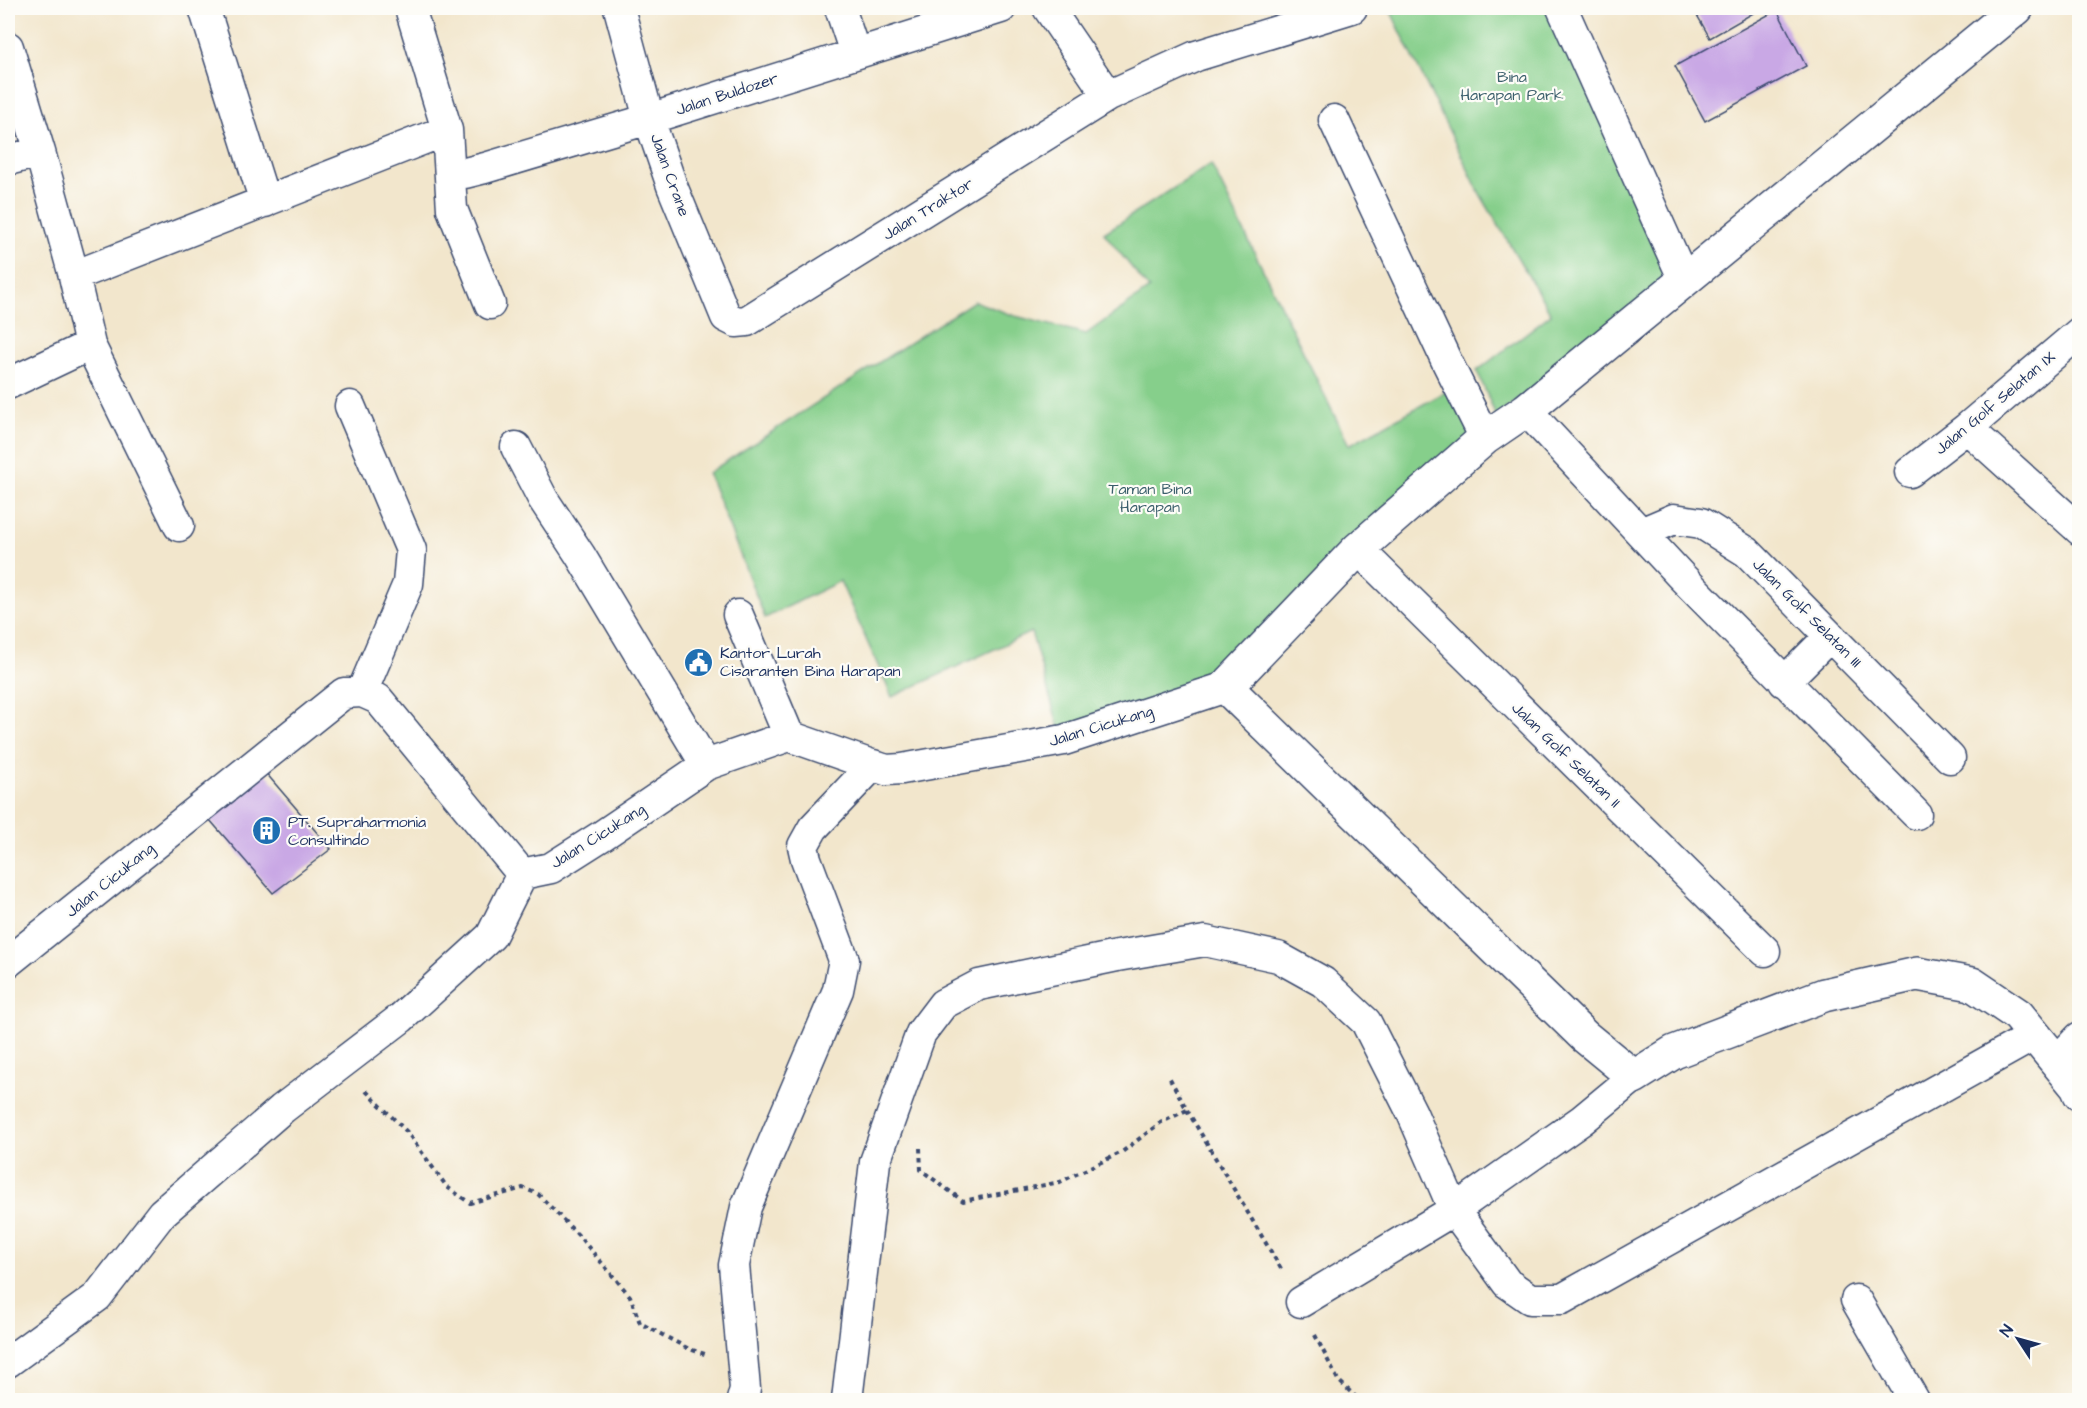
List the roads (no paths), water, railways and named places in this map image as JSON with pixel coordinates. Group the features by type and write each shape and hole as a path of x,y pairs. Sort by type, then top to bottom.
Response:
{"street":[{"path":"204,8 265,202"},
{"path":"410,8 447,130 451,172 449,190 452,208 490,304"},
{"name":"Jalan Crane","path":"619,8 649,119 672,186 726,317 736,322 747,321"},
{"path":"840,8 855,53"},
{"name":"Jalan Buldozer","path":"451,172 465,173 485,168 1001,8"},
{"path":"1048,8 1108,96 1196,56 1352,8"},
{"path":"1562,8 1684,280"},
{"path":"1634,1077 1584,1036 1226,687 1485,438 1526,410 2017,8"},
{"path":"8,47 40,152 74,276 90,345 179,526"},
{"name":"Jalan Traktor","path":"747,321 1108,96"},
{"path":"1334,120 1485,438"},
{"path":"74,276 447,130"},
{"path":"8,160 40,152"},
{"name":"Jalan Golf Selatan IX","path":"1910,472 1967,428 2079,332"},
{"path":"8,384 90,345"},
{"path":"8,1362 97,1297 162,1213 282,1109 401,1018 491,936 522,873 378,699 362,692 408,584 411,550 350,406"},
{"path":"1526,410 1784,682 1916,814"},
{"path":"1967,428 2079,530"},
{"path":"516,447 543,499 580,555 706,765"},
{"name":"Jalan Golf Selatan III","path":"1641,533 1674,519 1701,523 1747,552 1950,758"},
{"name":"Jalan Golf Selatan II","path":"1363,554 1766,951"},
{"path":"738,615 789,736"},
{"path":"1784,682 1830,636"},
{"name":"Jalan Cicukang","path":"522,873 551,868 706,765 789,736 886,770 902,769 1064,740 1226,687"},
{"name":"Jalan Cicukang","path":"8,962 344,693 362,692"},
{"path":"742,1401 745,1389 734,1265 746,1207 838,990 844,960 803,846 813,828 873,765"},
{"path":"847,1401 875,1162 921,1033 943,1004 979,985 1117,956 1205,941 1278,957 1323,982 1366,1022 1412,1113 1454,1210 1507,1283 1530,1299 1562,1299 2035,1035"},
{"path":"1301,1302 1454,1210 1582,1120 1634,1077 1674,1052 1824,995 1917,974 1972,984 2018,1015 2079,1094"},
{"path":"2056,1062 2079,1037"},
{"path":"1856,1300 1914,1401"}],"place":[{"name":"Kantor Lurah Cisaranten Bina Harapan","path":"699,662"},
{"name":"PT. Supraharmonia Consultindo","path":"267,831"}],"park label":[{"name":"Bina Harapan Park","path":"1512,86"},
{"name":"Taman Bina Harapan","path":"1150,498"}]}
